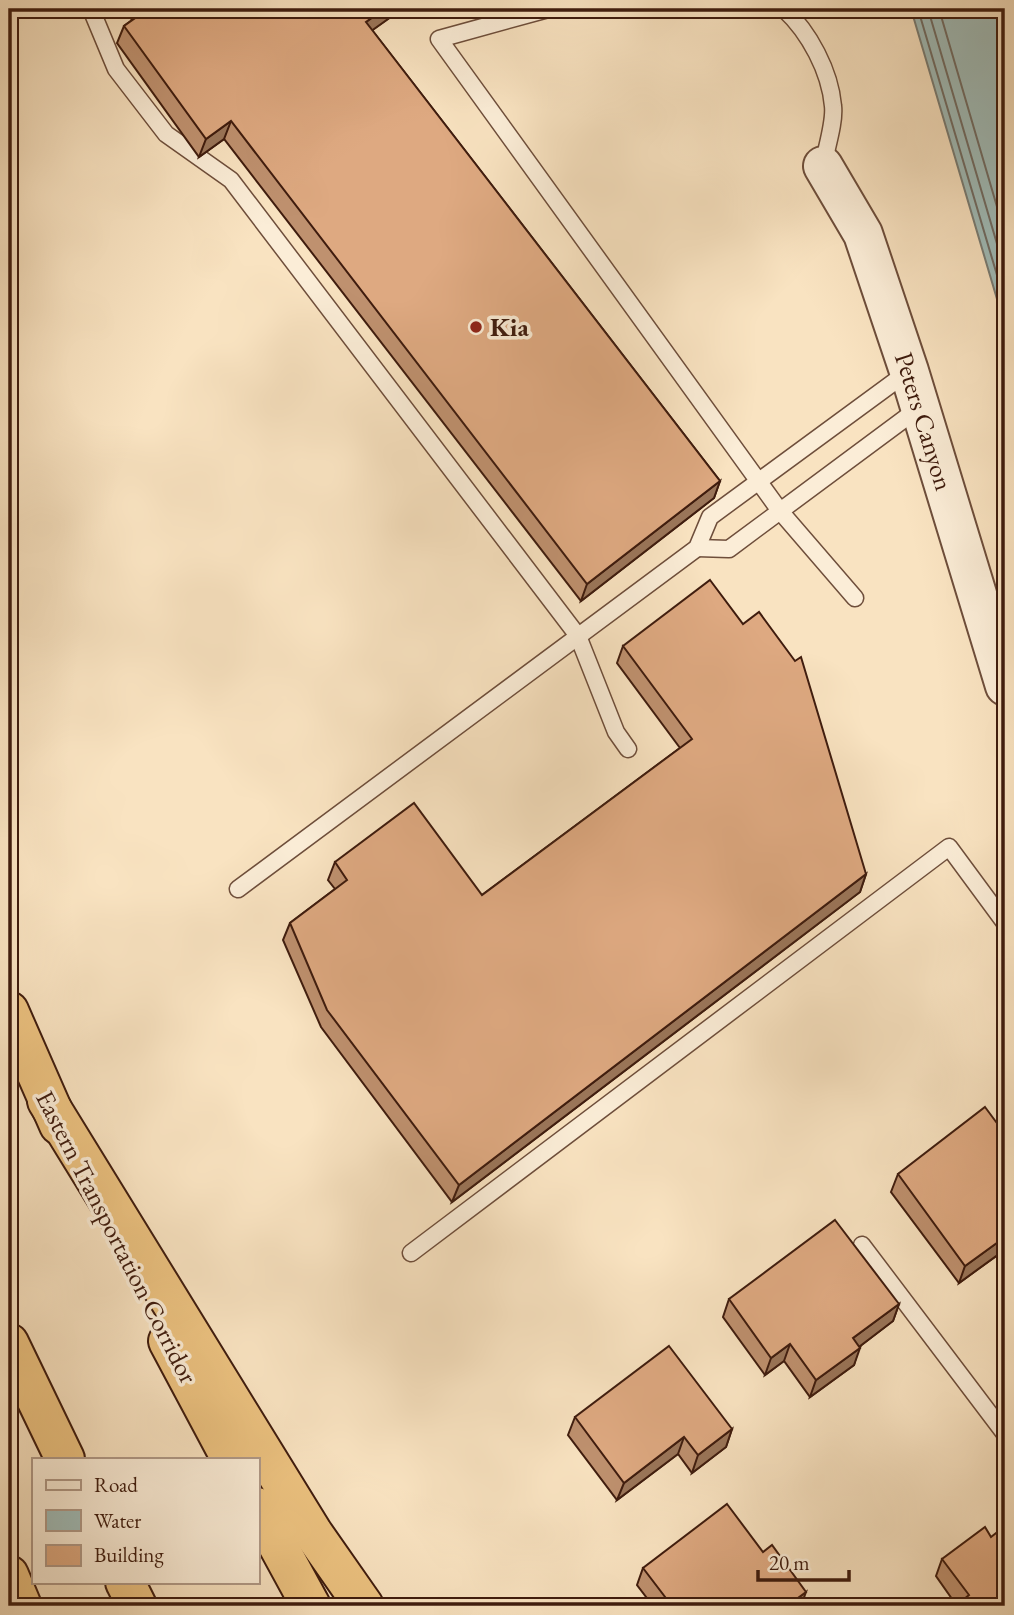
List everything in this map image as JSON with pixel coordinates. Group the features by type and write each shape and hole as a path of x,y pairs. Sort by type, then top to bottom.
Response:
{"highway":[{"name":"Eastern Transportation Corridor","path":"9,1011 47,1101 106,1227 230,1458"},
{"path":"47,1101 313,1533 364,1606"},
{"path":"9,1343 65,1458"},
{"path":"259,1511 311,1606"},
{"path":"9,1575 22,1606"},
{"path":"126,1584 137,1606"}],"street":[{"name":"Peters Canyon","path":"823,166 863,234 909,371 1005,686"}],"lane":[{"path":"91,9 116,69 166,134 231,180 578,636 615,732 628,749"},
{"path":"548,9 439,39 780,511 855,598"},
{"path":"784,9 797,21 824,68 833,107 823,166"},
{"path":"238,889 696,548 710,517 909,371"},
{"path":"696,548 729,549 919,408"},
{"path":"411,1253 949,847 1005,923"},
{"path":"862,1245 1005,1434"}],"water":[{"path":"911,9 1005,9 1005,326"}],"building":[{"name":"Kia","path":"143,9 384,9 366,22 720,481 587,584 231,121 206,139 124,26 145,11"},
{"path":"710,580 743,624 759,612 795,661 801,657 866,874 459,1185 327,1010 290,923 347,880 335,862 414,803 482,895 692,739 623,646"},
{"path":"985,1107 1005,1134 1005,1237 965,1266 898,1174"},
{"path":"835,1220 899,1304 853,1338 860,1348 816,1380 790,1344 771,1358 729,1299"},
{"path":"669,1346 732,1429 698,1455 684,1437 624,1483 575,1417"},
{"path":"727,1504 763,1552 772,1545 806,1592 787,1606 672,1606 643,1568"},
{"path":"1005,1526 1005,1606 960,1606 958,1604 969,1595 942,1559 985,1527 991,1537"}],"place":[{"name":"Kia","path":"476,327"}]}
